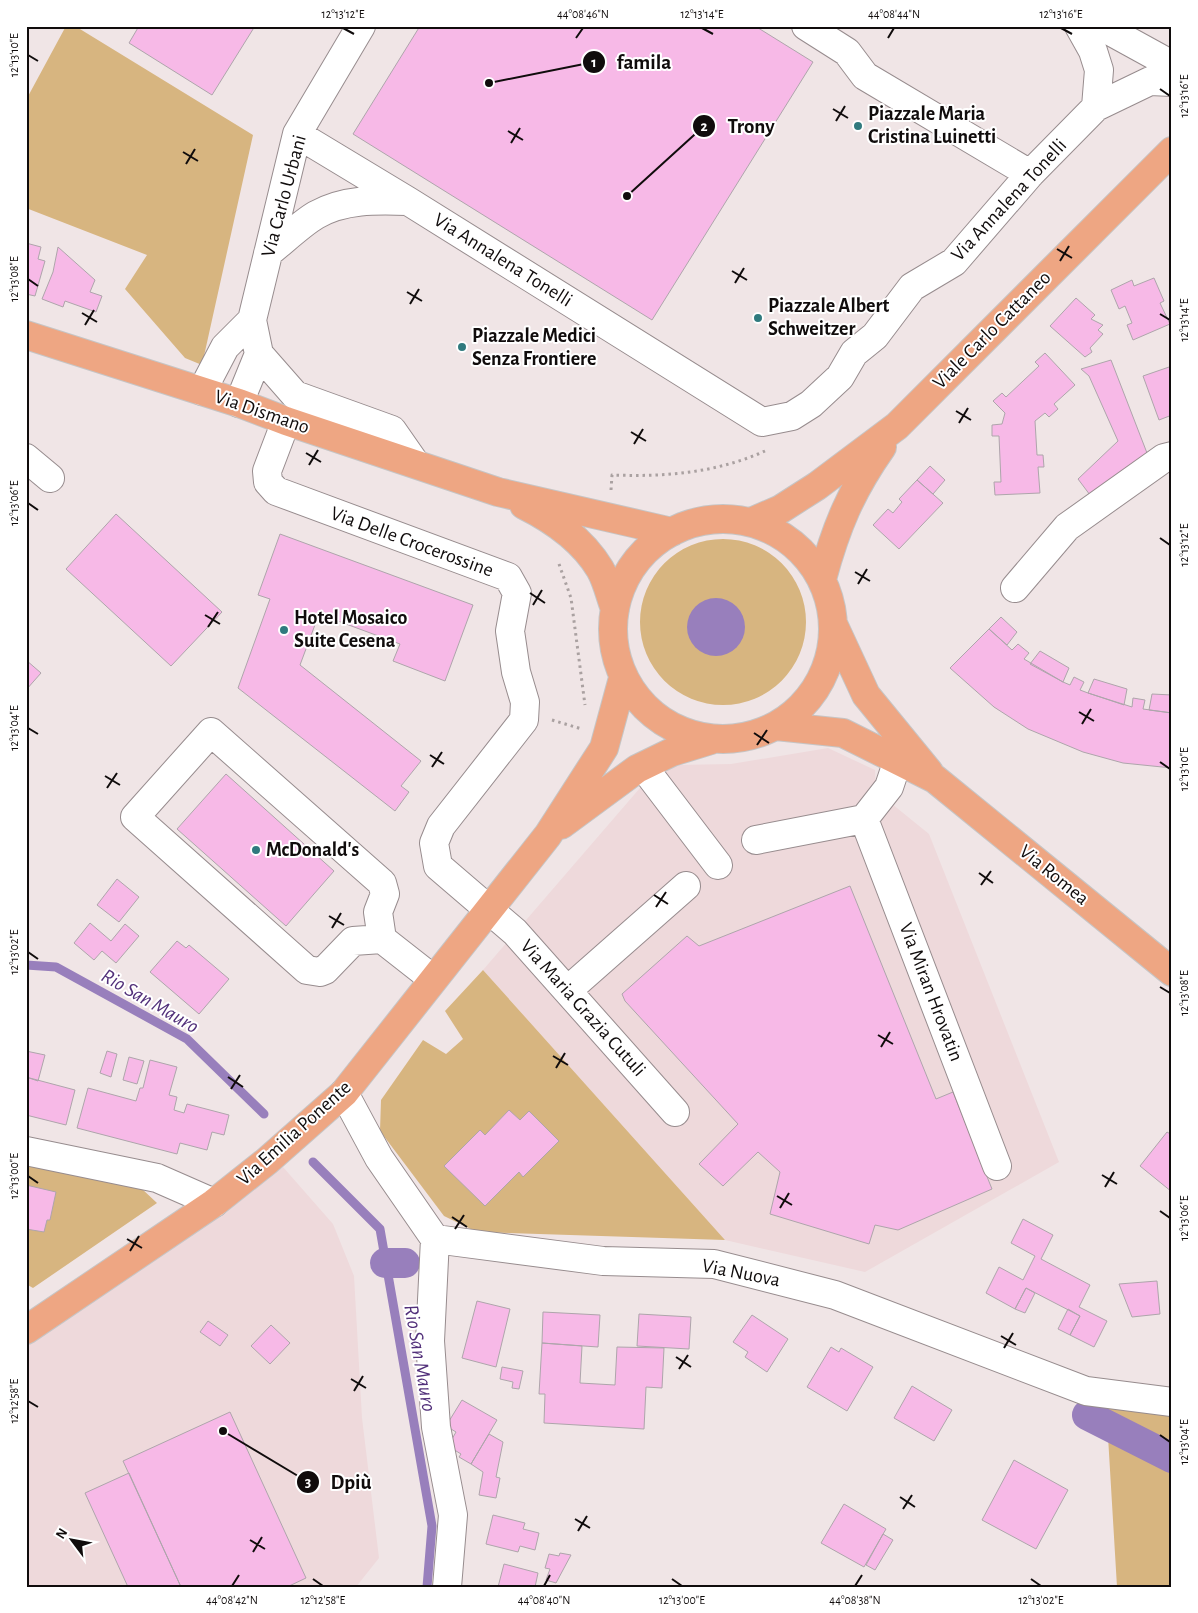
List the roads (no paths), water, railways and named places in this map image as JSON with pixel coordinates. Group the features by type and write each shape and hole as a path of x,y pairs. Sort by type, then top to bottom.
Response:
{"main road":[{"name":"Viale Carlo Cattaneo","path":"752,522 780,509 817,486 897,426 1172,151"},
{"name":"Via Dismano","path":"26,335 239,403 286,421 498,492 672,532"},
{"name":"Viale Carlo Cattaneo","path":"822,579 833,537 845,508 865,472 897,426"},
{"name":"Via Dismano","path":"498,492 548,517 577,540 600,570 615,609"},
{"path":"724,519 752,522 780,534 804,554 822,579 830,602 834,626 830,656 819,684 801,708 776,726 745,738 712,740 685,734 660,720 639,701 624,678 614,644 615,609 622,585 634,564 651,546 672,532 697,522 724,519"},
{"name":"Via Romea","path":"834,626 866,695 935,779 1172,972"},
{"name":"Via Emilia Ponente","path":"26,1330 214,1202 266,1161 344,1093 548,835 604,748 624,678"},
{"name":"Via Romea","path":"776,726 843,733 935,779"},
{"name":"Via Emilia Ponente","path":"548,835 637,770 672,752 712,740"}],"street":[{"name":"Via Carlo Urbani","path":"259,354 252,320 297,134 361,26"},
{"path":"806,26 847,52 865,76 1030,174"},
{"path":"1079,26 1093,51 1099,70 1096,107"},
{"path":"1101,26 1172,65"},
{"name":"Via Annalena Tonelli","path":"297,134 762,422 792,416 811,404 840,376 854,353 875,336 912,287 954,262 1030,174 1096,107 1150,81 1172,82"},
{"path":"268,253 316,215 341,205 368,200 408,201"},
{"path":"202,391 225,347 252,320"},
{"path":"239,403 259,354 295,395 392,430 415,463"},
{"name":"Via Delle Crocerossine","path":"286,421 267,471 268,482 276,491 508,577 517,594 510,631 516,672 525,702 524,720 441,826 434,843 438,866 489,908"},
{"path":"1015,588 1067,527 1164,458 1172,456"},
{"path":"26,458 50,478"},
{"path":"382,903 324,970 320,972 307,970 135,817 211,732 377,878 384,887 382,903 378,912 382,939"},
{"path":"756,840 864,819 889,788 898,760"},
{"path":"648,774 718,865"},
{"name":"Via Miran Hrovatin","path":"864,819 997,1166"},
{"path":"568,990 686,886"},
{"name":"Via Maria Grazia Cutuli","path":"489,908 515,932 568,990 675,1112"},
{"path":"348,944 358,940 382,939 433,979"},
{"path":"344,1093 379,1158 435,1240 430,1341 436,1427 453,1515 447,1587"},
{"path":"26,1150 157,1178 214,1202"},
{"name":"Via Nuova","path":"435,1240 603,1261 714,1264 835,1294 1086,1391 1172,1402"}],"waterway":[{"name":"Rio San Mauro","path":"26,965 56,967 187,1039 264,1114"},
{"name":"Rio San Mauro","path":"313,1162 380,1229 432,1526 427,1587"},
{"path":"385,1263 405,1263"},
{"path":"1087,1415 1172,1458"}],"place":[{"name":"famila","path":"489,83"},
{"name":"Piazzale Maria Cristina Luinetti","path":"858,126"},
{"name":"Trony","path":"627,196"},
{"name":"Piazzale Albert Schweitzer","path":"758,318"},
{"name":"Piazzale Medici Senza Frontiere","path":"462,347"},
{"name":"Hotel Mosaico Suite Cesena","path":"284,630"},
{"name":"McDonald's","path":"256,850"},
{"name":"Dpiù","path":"223,1431"}]}
